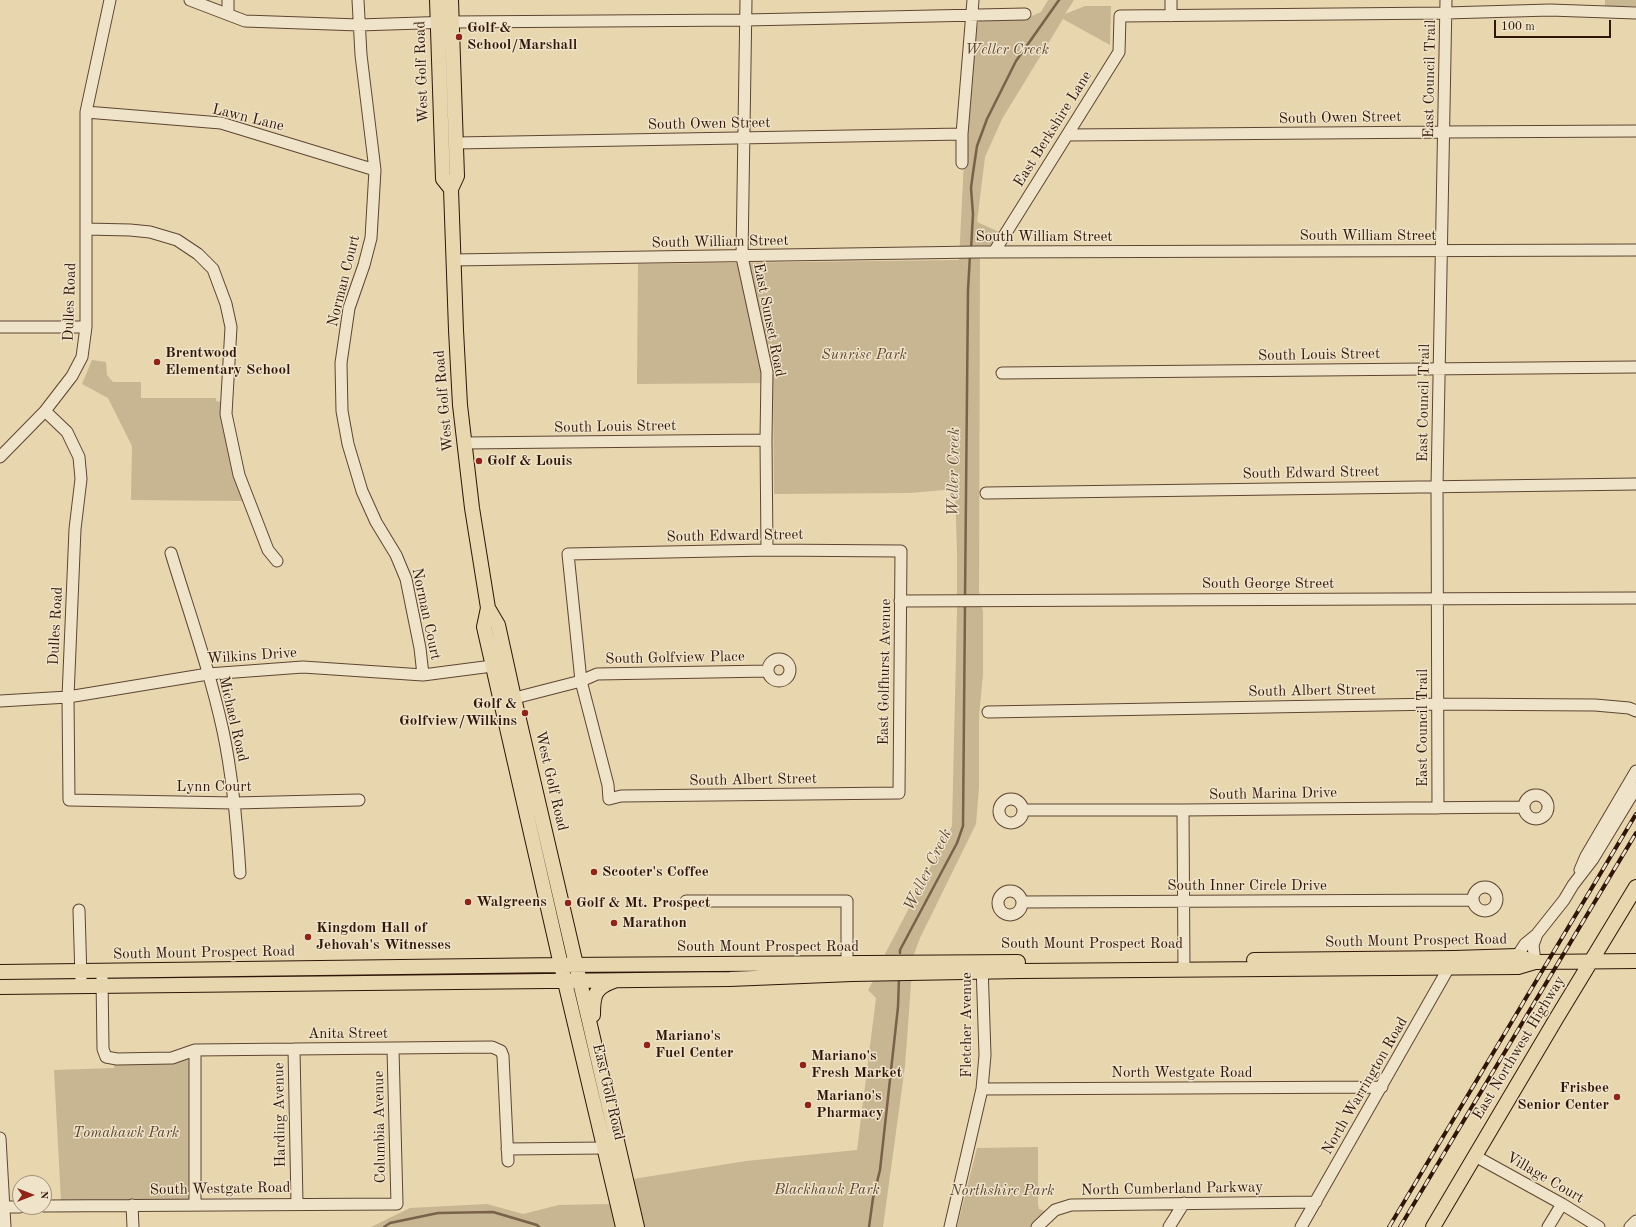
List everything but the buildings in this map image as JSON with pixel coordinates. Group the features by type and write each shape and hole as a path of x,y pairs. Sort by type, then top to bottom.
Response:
{"main road":[{"name":"West Golf Road","path":"437,0 443,179 451,189"},
{"name":"West Golf Road","path":"451,0 457,176 451,189 453,260 458,370 464,443 475,531 488,608 498,625 500,702 561,965"},
{"name":"West Golf Road","path":"499,665 514,698 576,965"},
{"name":"East Northwest Highway","path":"1433,1227 1636,887"},
{"path":"531,966 543,959 549,953 554,936"},
{"name":"South Mount Prospect Road","path":"1452,963 1517,956 1535,962"},
{"name":"South Mount Prospect Road","path":"0,987 81,985 102,978 561,965 869,969 1452,963 1518,967 1535,962 1636,961"},
{"name":"East Golf Road","path":"561,965 623,1227"},
{"name":"East Golf Road","path":"576,965 637,1227"},
{"name":"South Mount Prospect Road","path":"0,972 81,971 102,978 565,981 730,979 847,969"},
{"path":"497,980 545,986 556,989 569,1000"},
{"path":"594,1040 593,998 599,988 617,980"}],"street":[{"name":"Dulles Road","path":"69,800 68,697 75,529 81,479 79,457 67,432 45,411 72,376 82,357 86,327 86,112 110,0"},
{"path":"190,0 228,13 245,21 359,25 452,22 746,20 1025,14"},
{"path":"228,0 228,13"},
{"name":"Norman Court","path":"358,0 361,55 375,170 371,238 364,265 349,308 342,363 342,411 348,444 362,491 376,522 396,556 406,579 420,648 423,676"},
{"name":"East Sunset Road","path":"746,0 742,257 767,372 766,440 768,550"},
{"path":"962,162 962,134 974,0"},
{"path":"1171,0 1171,16 1446,13 1550,10 1636,13"},
{"name":"East Council Trail","path":"1438,808 1437,487 1446,0"},
{"name":"East Berkshire Lane","path":"994,252 1119,52 1120,16 1171,16"},
{"name":"Lawn Lane","path":"86,112 221,123 375,170"},
{"name":"South Owen Street","path":"1068,135 1636,131"},
{"name":"South Owen Street","path":"456,143 962,134"},
{"path":"86,229 150,232 178,240 198,254 213,269 226,304 230,327 226,414 239,475 268,550 277,561"},
{"name":"South William Street","path":"453,260 742,257 977,252 1636,250"},
{"path":"0,327 86,327"},
{"name":"South Louis Street","path":"1002,373 1636,367"},
{"path":"0,457 45,411"},
{"name":"South Louis Street","path":"464,443 766,440"},
{"name":"South Edward Street","path":"986,492 1636,484"},
{"name":"South Edward Street","path":"581,681 568,554 768,550 901,551"},
{"name":"East Golfhurst Avenue","path":"899,793 901,551"},
{"name":"Michael Road","path":"171,553 208,674 223,731 235,802 240,873"},
{"name":"South George Street","path":"900,601 954,602 1636,598"},
{"name":"Wilkins Drive","path":"0,701 68,697 208,674 303,667 423,676 499,665"},
{"name":"South Golfview Place","path":"500,702 581,681 597,674 768,671"},
{"name":"South Albert Street","path":"581,681 608,785 609,799 621,796 899,793"},
{"name":"South Albert Street","path":"988,712 1438,704 1595,705 1616,706 1636,711"},
{"path":"1573,885 1586,856 1636,772"},
{"path":"1517,956 1525,944 1536,934 1564,900 1573,885 1593,859 1636,788"},
{"name":"Lynn Court","path":"69,800 235,802 359,800"},
{"name":"South Marina Drive","path":"1023,810 1524,807"},
{"path":"1183,810 1184,966"},
{"name":"South Inner Circle Drive","path":"1022,902 1473,900"},
{"path":"686,901 847,901 847,969"},
{"path":"79,910 81,985"},
{"path":"1535,962 1533,945 1536,934"},
{"name":"North Warrington Road","path":"1301,1227 1452,963"},
{"name":"Fletcher Avenue","path":"950,1227 982,1089 985,1055 982,967"},
{"name":"Anita Street","path":"102,978 102,1049 106,1057 117,1059 172,1058 195,1050 492,1047 501,1051 503,1056 507,1148"},
{"name":"Harding Avenue","path":"294,1049 296,1204"},
{"name":"Columbia Avenue","path":"393,1049 396,1204"},
{"path":"195,1050 195,1205"},
{"name":"North Westgate Road","path":"982,1089 1382,1087"},
{"path":"0,1138 2,1207 5,1227"},
{"path":"508,1161 507,1148 604,1148"},
{"name":"Village Court","path":"1475,1156 1562,1204 1599,1227"},
{"name":"North Cumberland Parkway","path":"1037,1227 1055,1210 1071,1205 1316,1202"},
{"path":"1170,1227 1184,1203"},
{"name":"South Westgate Road","path":"52,1206 396,1204"},
{"path":"1548,1227 1562,1204"},
{"path":"132,1205 133,1227"},
{"path":"1630,1227 1636,1221"}],"green space":[{"path":"1048,0 1074,0 1065,14 1085,6 1111,6 1110,45 1063,19 1002,119 985,157 977,222 999,232 990,246 980,250 979,591 983,612 983,674 979,716 979,787 976,824 920,938 913,957 905,1066 883,1227 645,1227 633,1179 746,1161 857,1150 876,998 868,990 873,981 889,981 885,954 952,826 957,551 955,489 910,493 774,494 773,383 637,384 638,264 959,260 964,161 977,27 979,21 984,19 1027,18 1041,12"},
{"path":"1605,0 1636,0 1636,6 1605,6"},
{"path":"92,360 106,362 107,375 113,382 141,382 141,398 216,398 216,401 222,402 246,501 131,500 132,446 108,398 82,384"},
{"name":"Tomahawk Park","path":"185,1058 190,1061 190,1198 185,1200 61,1201 54,1070 114,1068 114,1064"},
{"name":"Northshire Park","path":"1038,1147 1038,1204 1039,1209 1045,1211 1032,1227 957,1227 977,1148"},
{"path":"487,1204 523,1214 559,1205 612,1204 617,1227 371,1227 410,1208"}],"waterway":[{"name":"Weller Creek","path":"971,250 973,214 971,188 977,146 987,119 1016,61 1059,0"},
{"name":"Weller Creek","path":"965,598 968,290 970,255"},
{"name":"Weller Creek","path":"900,953 900,950 957,843 963,826 965,603"},
{"name":"Weller Creek","path":"869,1227 873,1198 880,1170 898,1007 899,978"},
{"name":"Weller Creek","path":"384,1227 390,1223 438,1213 493,1212 537,1225 539,1227"}],"railway":[{"path":"1389,1227 1636,814"},
{"path":"1400,1227 1636,833"}],"place":[{"name":"Golf & School/Marshall","path":"459,37"},
{"name":"Brentwood Elementary School","path":"157,362"},
{"name":"Golf & Louis","path":"479,461"},
{"name":"Golf & Golfview/Wilkins","path":"525,713"},
{"name":"Scooter's Coffee","path":"594,872"},
{"name":"Walgreens","path":"468,902"},
{"name":"Golf & Mt. Prospect","path":"568,903"},
{"name":"Marathon","path":"614,923"},
{"name":"Kingdom Hall of Jehovah's Witnesses","path":"308,937"},
{"name":"Mariano's Fuel Center","path":"647,1045"},
{"name":"Mariano's Fresh Market","path":"803,1065"},
{"name":"Frisbee Senior Center","path":"1617,1097"},
{"name":"Mariano's Pharmacy","path":"808,1105"}],"park label":[{"name":"Sunrise Park","path":"864,355"},
{"name":"Blackhawk Park","path":"827,1190"}]}
